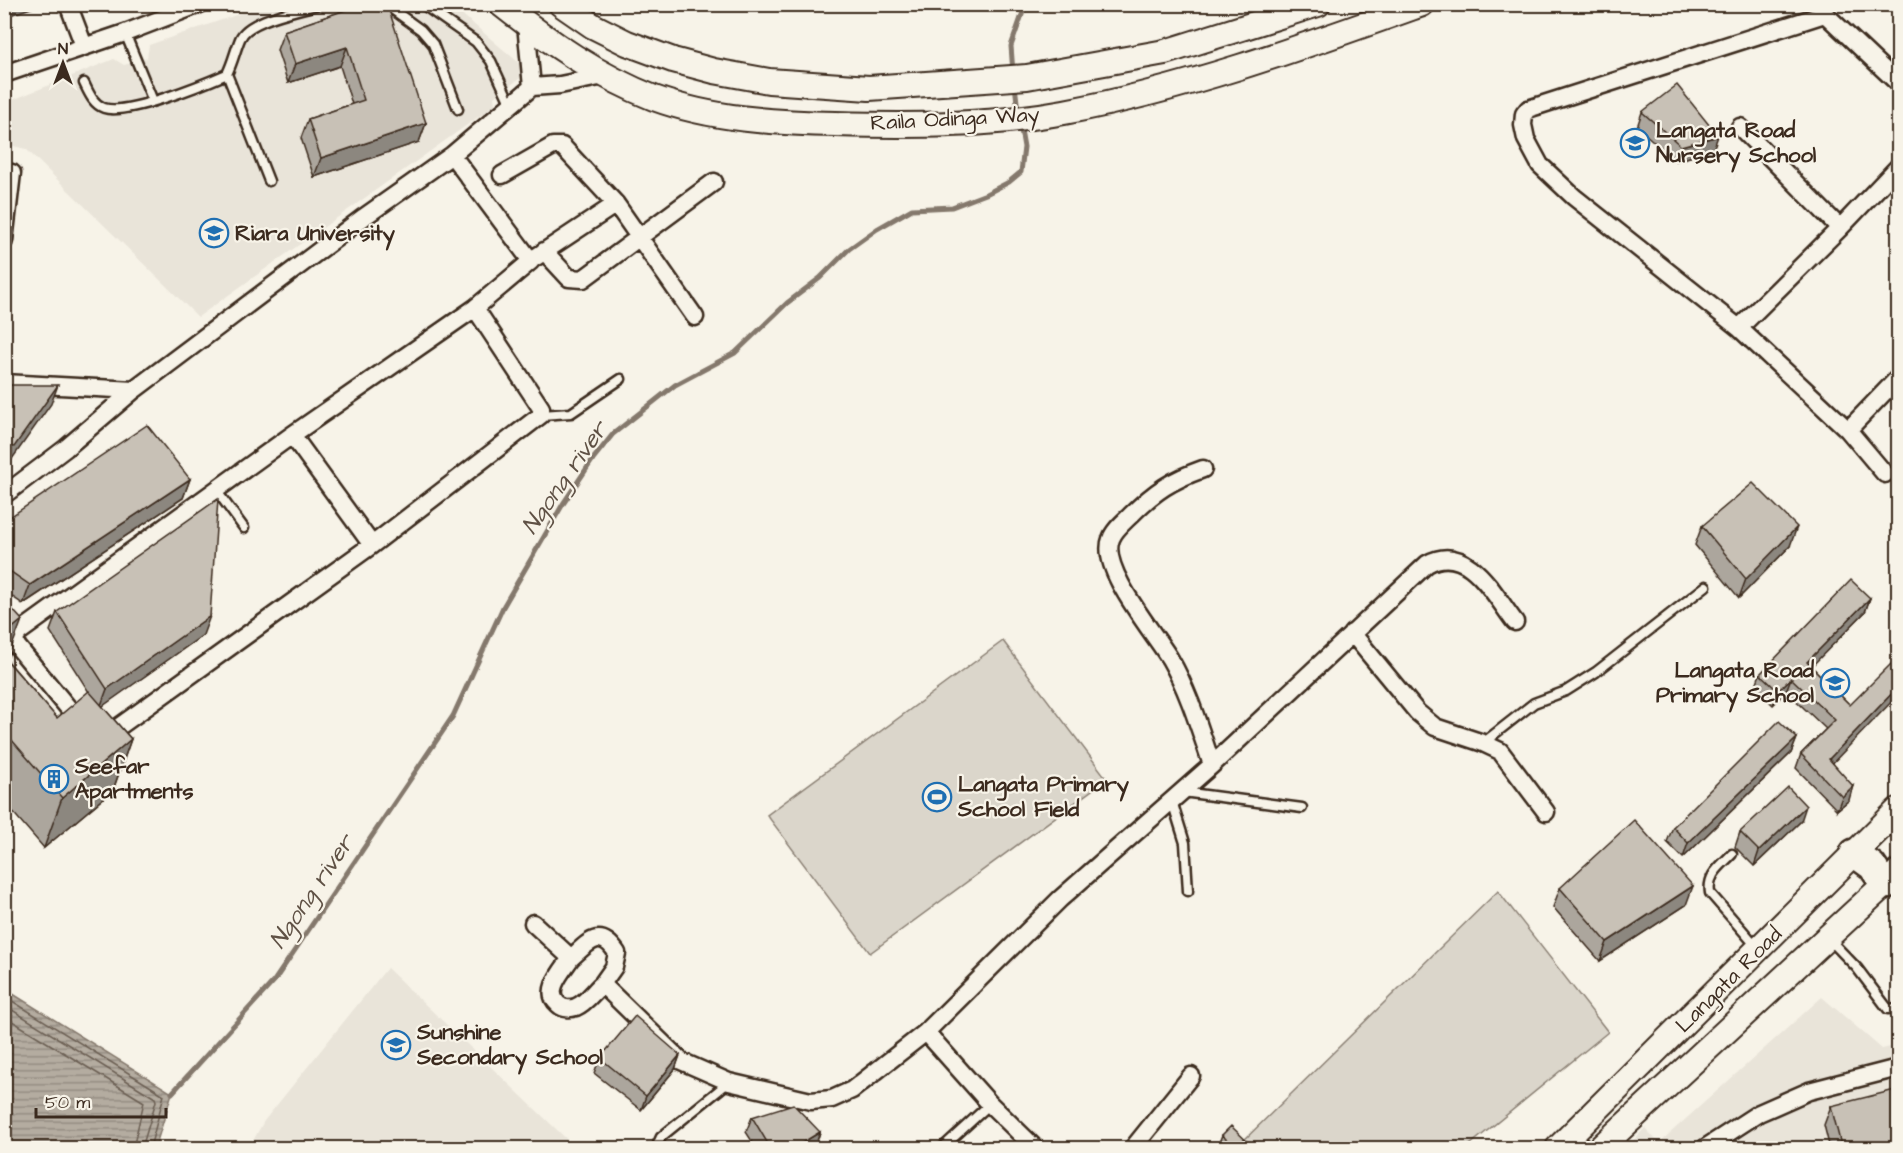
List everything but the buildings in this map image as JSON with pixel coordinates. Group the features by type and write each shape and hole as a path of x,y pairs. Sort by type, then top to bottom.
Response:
{"main road":[{"name":"Raila Odinga Way","path":"501,4 572,57 604,75 655,98 735,117 785,123 892,125 964,123 1030,117 1136,97 1228,71 1422,4"},
{"name":"Raila Odinga Way","path":"561,4 593,26 654,54 714,71 769,81 869,88 1027,77 1165,52 1318,4"},
{"name":"Langata Road","path":"1558,1149 1899,810"},
{"path":"1854,854 1892,878"},
{"name":"Langata Road","path":"1600,1149 1892,878"}],"street":[{"path":"68,4 84,46"},
{"path":"4,74 125,33 200,4"},
{"path":"1885,474 1848,430 1739,327 1574,197 1540,165 1526,139 1523,125 1524,114 1528,109 1824,9 1899,82"},
{"path":"526,24 532,87"},
{"path":"4,495 66,448 134,390 364,216 452,155 532,87 560,85 604,75"},
{"path":"1740,127 1840,228"},
{"path":"502,175 553,146 562,146 615,204 695,317"},
{"path":"452,155 537,256 569,278 583,279 714,183"},
{"path":"1739,327 1899,167"},
{"path":"4,241 12,173"},
{"path":"475,308 541,408 539,419 372,545 106,735 89,733 56,701 17,646 15,641 18,633 292,435 475,308 537,256 615,204"},
{"path":"1848,430 1899,378"},
{"path":"4,383 134,390"},
{"path":"292,435 372,545"},
{"path":"1203,468 1180,477 1151,495 1116,531 1109,545 1113,570 1176,669 1212,765"},
{"path":"602,984 681,1061 729,1082 811,1101 832,1099 852,1090 926,1032 1060,899 1212,765 1427,564 1439,558 1455,558 1474,568 1515,622"},
{"path":"1352,633 1417,712 1435,727 1484,743 1500,751 1546,812"},
{"path":"532,923 571,958"},
{"path":"600,938 607,941 617,954 614,967 602,984 579,1006 570,1009 556,1003 552,994 554,984 571,958 592,939 600,938"},
{"path":"926,1032 990,1104 1035,1149"},
{"path":"1705,1149 1760,1113 1809,1091 1899,1068"},
{"path":"1133,1149 1191,1076"}],"lane":[{"path":"84,83 94,102 112,110 182,93 227,74 235,59 240,38 253,24 319,4"},
{"path":"385,4 413,23 433,44 458,109"},
{"path":"422,4 476,42 491,61 511,105"},
{"path":"125,33 153,101"},
{"path":"227,74 269,181"},
{"path":"541,415 571,412 621,379"},
{"path":"216,490 244,528"},
{"path":"1484,743 1534,703 1566,690 1596,672 1706,586"},
{"path":"1188,891 1185,843 1177,796 1302,808"},
{"path":"1732,854 1713,873 1710,893 1759,950"},
{"path":"1827,938 1857,968 1888,1009 1899,1008"},
{"path":"656,1149 661,1137 729,1082"},
{"path":"942,1149 990,1104"}],"shaded area":[{"name":"Riara University","path":"265,5 451,5 525,68 519,79 494,97 495,105 198,317 26,149 5,144 5,103 114,59 124,65 147,58 149,45"},
{"name":"Langata Primary School Field","path":"1003,641 1107,779 870,953 767,815"},
{"path":"1498,891 1608,1032 1466,1148 1236,1148"},
{"name":"Sunshine Secondary School","path":"387,968 576,1148 249,1148 264,1121"},
{"path":"1822,997 1882,1049 1898,1045 1898,1148 1626,1148 1645,1128 1659,1143"}],"water":[{"path":"5,989 172,1093 155,1148 5,1148"}],"waterway":[{"name":"Ngong river","path":"1013,73 1011,46 1024,9 1032,4"},
{"name":"Ngong river","path":"1015,85 1018,111"},
{"name":"Ngong river","path":"172,1093 274,981 453,716 503,607 563,504 613,434 675,385 735,353 787,303 820,278 849,249 877,229 912,209 952,207 1009,182 1021,172 1024,147 1020,124"}],"place":[{"name":"Langata Road Nursery School","path":"1635,143"},
{"name":"Riara University","path":"214,233"},
{"name":"Langata Road Primary School","path":"1835,683"},
{"name":"Seefar Apartments","path":"54,779"},
{"name":"Langata Primary School Field","path":"937,797"},
{"name":"Sunshine Secondary School","path":"396,1045"}]}
